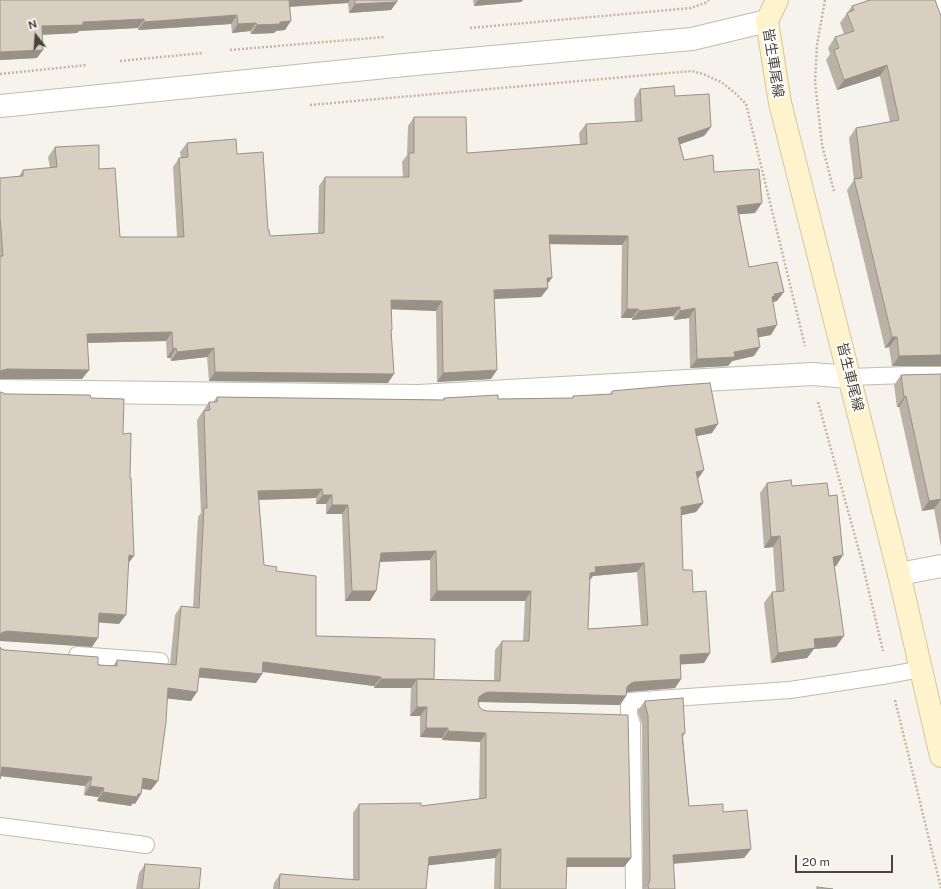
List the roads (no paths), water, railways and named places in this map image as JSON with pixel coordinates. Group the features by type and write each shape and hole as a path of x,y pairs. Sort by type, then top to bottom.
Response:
{"main road":[{"name":"皆生車尾線","path":"777,0 767,21 780,103 899,574 941,756"}],"street":[{"path":"0,106 415,64 692,40 767,21 765,0"},
{"path":"0,391 419,396 812,374 850,377"},
{"path":"899,574 941,566"}],"lane":[{"path":"937,0 941,12"},
{"path":"850,377 941,375"},
{"path":"61,654 160,661"},
{"path":"634,889 632,724 621,715 629,701 790,690 921,669"},
{"path":"0,826 146,845"}]}
